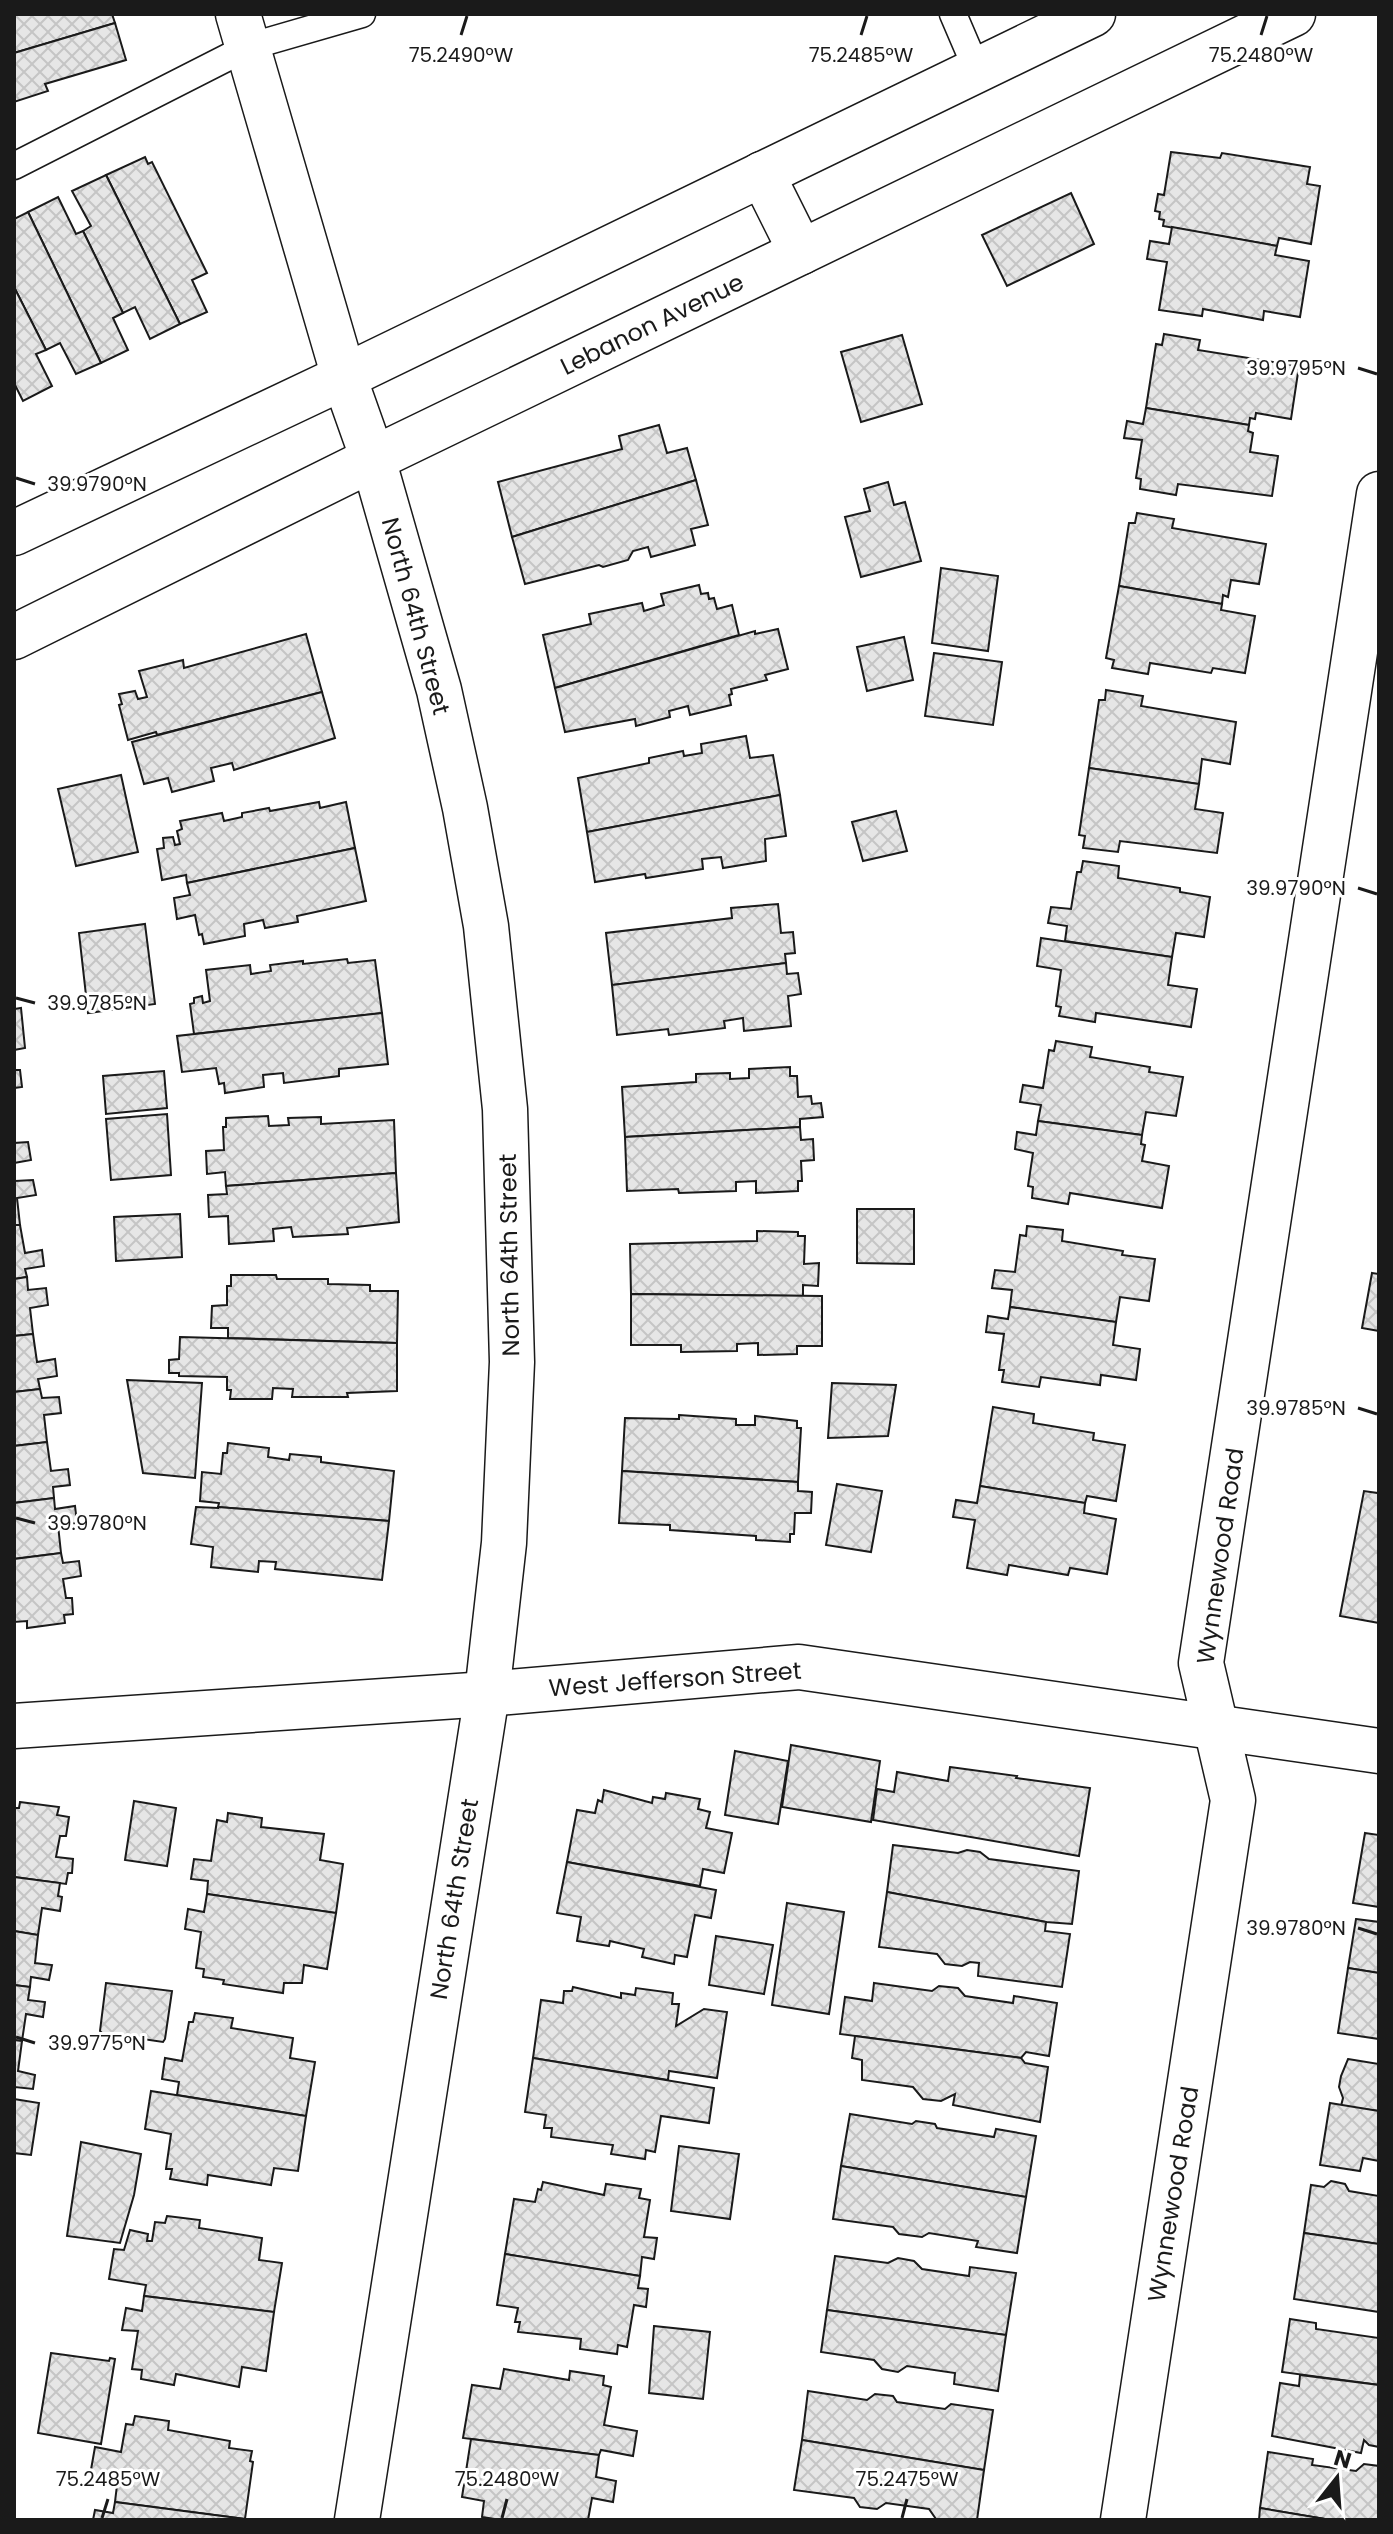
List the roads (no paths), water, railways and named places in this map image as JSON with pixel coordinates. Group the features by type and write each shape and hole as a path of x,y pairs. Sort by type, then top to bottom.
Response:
{"street":[{"path":"14,533 344,377 1093,14"},
{"name":"Lebanon Avenue","path":"14,637 373,459 1293,14"},
{"name":"North 64th Street","path":"243,31 344,377 373,459 439,690 465,808 486,926 505,1109 512,1362 504,1543 487,1694 357,2520"},
{"path":"762,174 801,252"},
{"name":"Wynnewood Road","path":"1123,2520 1233,1800 1201,1663 1379,494"},
{"name":"West Jefferson Street","path":"14,1726 487,1694 799,1667 1379,1751"}],"lane":[{"path":"14,166 243,31 362,14"},
{"path":"953,14 977,70"}]}
